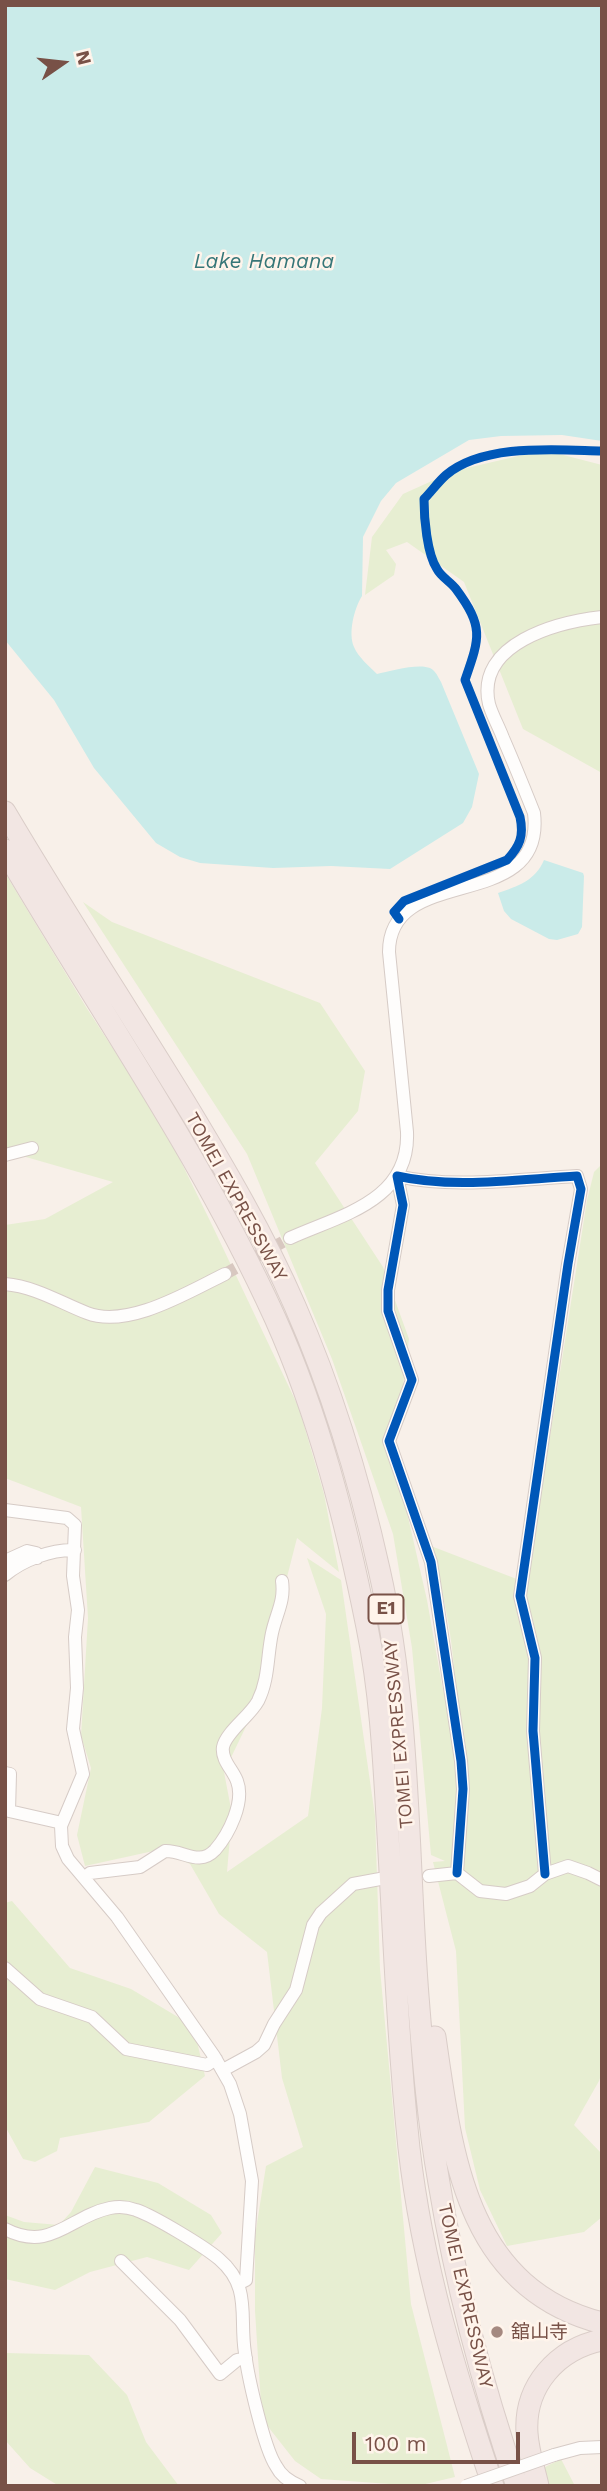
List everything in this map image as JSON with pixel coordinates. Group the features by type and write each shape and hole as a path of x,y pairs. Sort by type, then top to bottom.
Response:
{"highway":[{"name":"TOMEI EXPRESSWAY","path":"5,812 214,1150 255,1224 294,1304 329,1391 358,1485 380,1571 393,1646 404,1760 428,2106 438,2181 456,2275 478,2360 517,2486"},
{"name":"TOMEI EXPRESSWAY","path":"5,850 156,1095 219,1205 277,1323 303,1388 328,1463 366,1620 378,1704 402,2078 420,2220 447,2340 493,2486"},
{"path":"410,1865 448,2125 471,2209 497,2254 520,2279 561,2308 602,2323"},
{"path":"538,2486 527,2432 532,2396 543,2375 560,2358 580,2346 602,2340"}],"street":[{"path":"289,1238 368,1203 384,1192 397,1176 404,1160 407,1141 389,952 393,929 401,916 414,906 506,873 527,856 536,830 534,813 489,703 491,674 500,657 519,642 547,629 602,617"},
{"path":"5,1155 32,1148"},
{"path":"397,1176 403,1206 388,1290 388,1311 412,1380 389,1441 431,1562 461,1761 463,1789 457,1873"},
{"path":"397,1176 415,1180 455,1182 577,1177 581,1189 520,1596 535,1658 534,1731 545,1874"},
{"path":"5,1284 42,1292 97,1316 119,1317 141,1312 225,1274"},
{"path":"5,1510 70,1519 76,1529 74,1576 78,1610 75,1637 77,1688 73,1729 83,1774 62,1823 62,1846 84,1878 117,1917 219,2064 240,2114 252,2181 246,2280 237,2284"},
{"path":"5,1575 37,1558 75,1550"},
{"path":"5,1561 27,1551 36,1553 37,1558"},
{"path":"84,1878 90,1873 140,1867 165,1851 199,1858 216,1849 237,1812 240,1796 237,1781 224,1756 224,1744 253,1710 262,1692 272,1634 282,1602 282,1581"},
{"path":"5,1773 10,1774 9,1811 62,1823"},
{"path":"429,1876 457,1873 480,1891 506,1894 530,1886 545,1874 569,1866 588,1872 602,1881"},
{"path":"5,1968 40,1999 92,2017 126,2049 207,2065 219,2064 256,2052 264,2045 299,1981 311,1932 317,1919 353,1884 380,1880"},
{"path":"5,2229 25,2236 42,2237 59,2232 102,2210 119,2207 135,2210 218,2258 231,2272 244,2308 246,2358 271,2458 284,2476 300,2486"},
{"path":"121,2261 180,2320 220,2374 237,2360 246,2358"},
{"path":"466,2486 554,2455 580,2448 602,2447"}],"green space":[{"path":"544,450 602,465 602,773 523,729 464,582 407,542 386,550 396,564 394,575 365,595 372,537 403,494 454,471"},
{"path":"5,873 86,1007 164,1127 299,1408 324,1494 339,1572 297,1538 252,1714 224,1772 232,1814 227,1872 308,1816 322,1708 326,1614 307,1558 341,1580 375,1816 380,1969 411,2304 455,2477 417,2486 321,2479 295,2461 262,2419 255,2311 255,2236 266,2166 303,2147 282,2078 267,1952 219,1914 190,1864 158,1850 85,1866 77,1835 91,1768 81,1736 88,1618 81,1507 5,1478 5,1225 45,1219 113,1182 5,1151"},
{"path":"83,902 112,922 320,1003 365,1071 358,1111 315,1163 383,1267 409,1339 394,1456 452,1724 453,1657 431,1546 527,1583 587,1200 594,1172 602,1164 602,2072 574,2125 602,2154 602,2217 584,2232 507,2246 480,2190 465,2128 456,1951 433,1862 445,1861 431,1855 412,1648 393,1534 332,1359 247,1154"},
{"path":"12,1901 70,1968 131,1989 183,2020 196,2037 205,2076 149,2122 60,2138 57,2151 35,2162 23,2159 5,2126 5,1903"},
{"path":"95,2167 158,2183 211,2215 222,2233 189,2270 147,2257 90,2272 55,2290 5,2279 5,2215 24,2222 59,2225 71,2212"},
{"path":"5,2353 89,2355 127,2395 146,2442 179,2486 59,2486 30,2468 5,2440"},
{"path":"561,2459 575,2486 547,2486 541,2469"}],"water":[{"name":"Lake Hamana","path":"5,5 602,5 602,441 562,435 501,436 469,440 396,483 381,501 363,537 362,596 353,621 354,647 377,674 419,666 434,671 479,774 472,807 463,823 390,869 331,866 273,868 200,863 180,857 156,843 94,768 54,700 5,640"},
{"path":"544,860 583,873 582,927 578,934 557,940 549,939 511,919 504,911 498,893 531,878"}],"tunnel":[{"path":"225,1274 290,1238"}],"cycle path":[{"path":"399,919 394,912 404,901 507,860 518,845 521,835 520,817 465,680 476,642 475,623 465,602 454,586 439,572 434,562 427,536 424,499 446,475 480,458 521,451 602,451"},
{"path":"457,1873 463,1789 461,1761 431,1562 389,1441 412,1380 388,1311 388,1290 403,1205 397,1176 464,1183 577,1176 581,1189 520,1596 535,1658 533,1731 545,1874"}],"place":[{"name":"舘山寺","path":"497,2332"}]}
